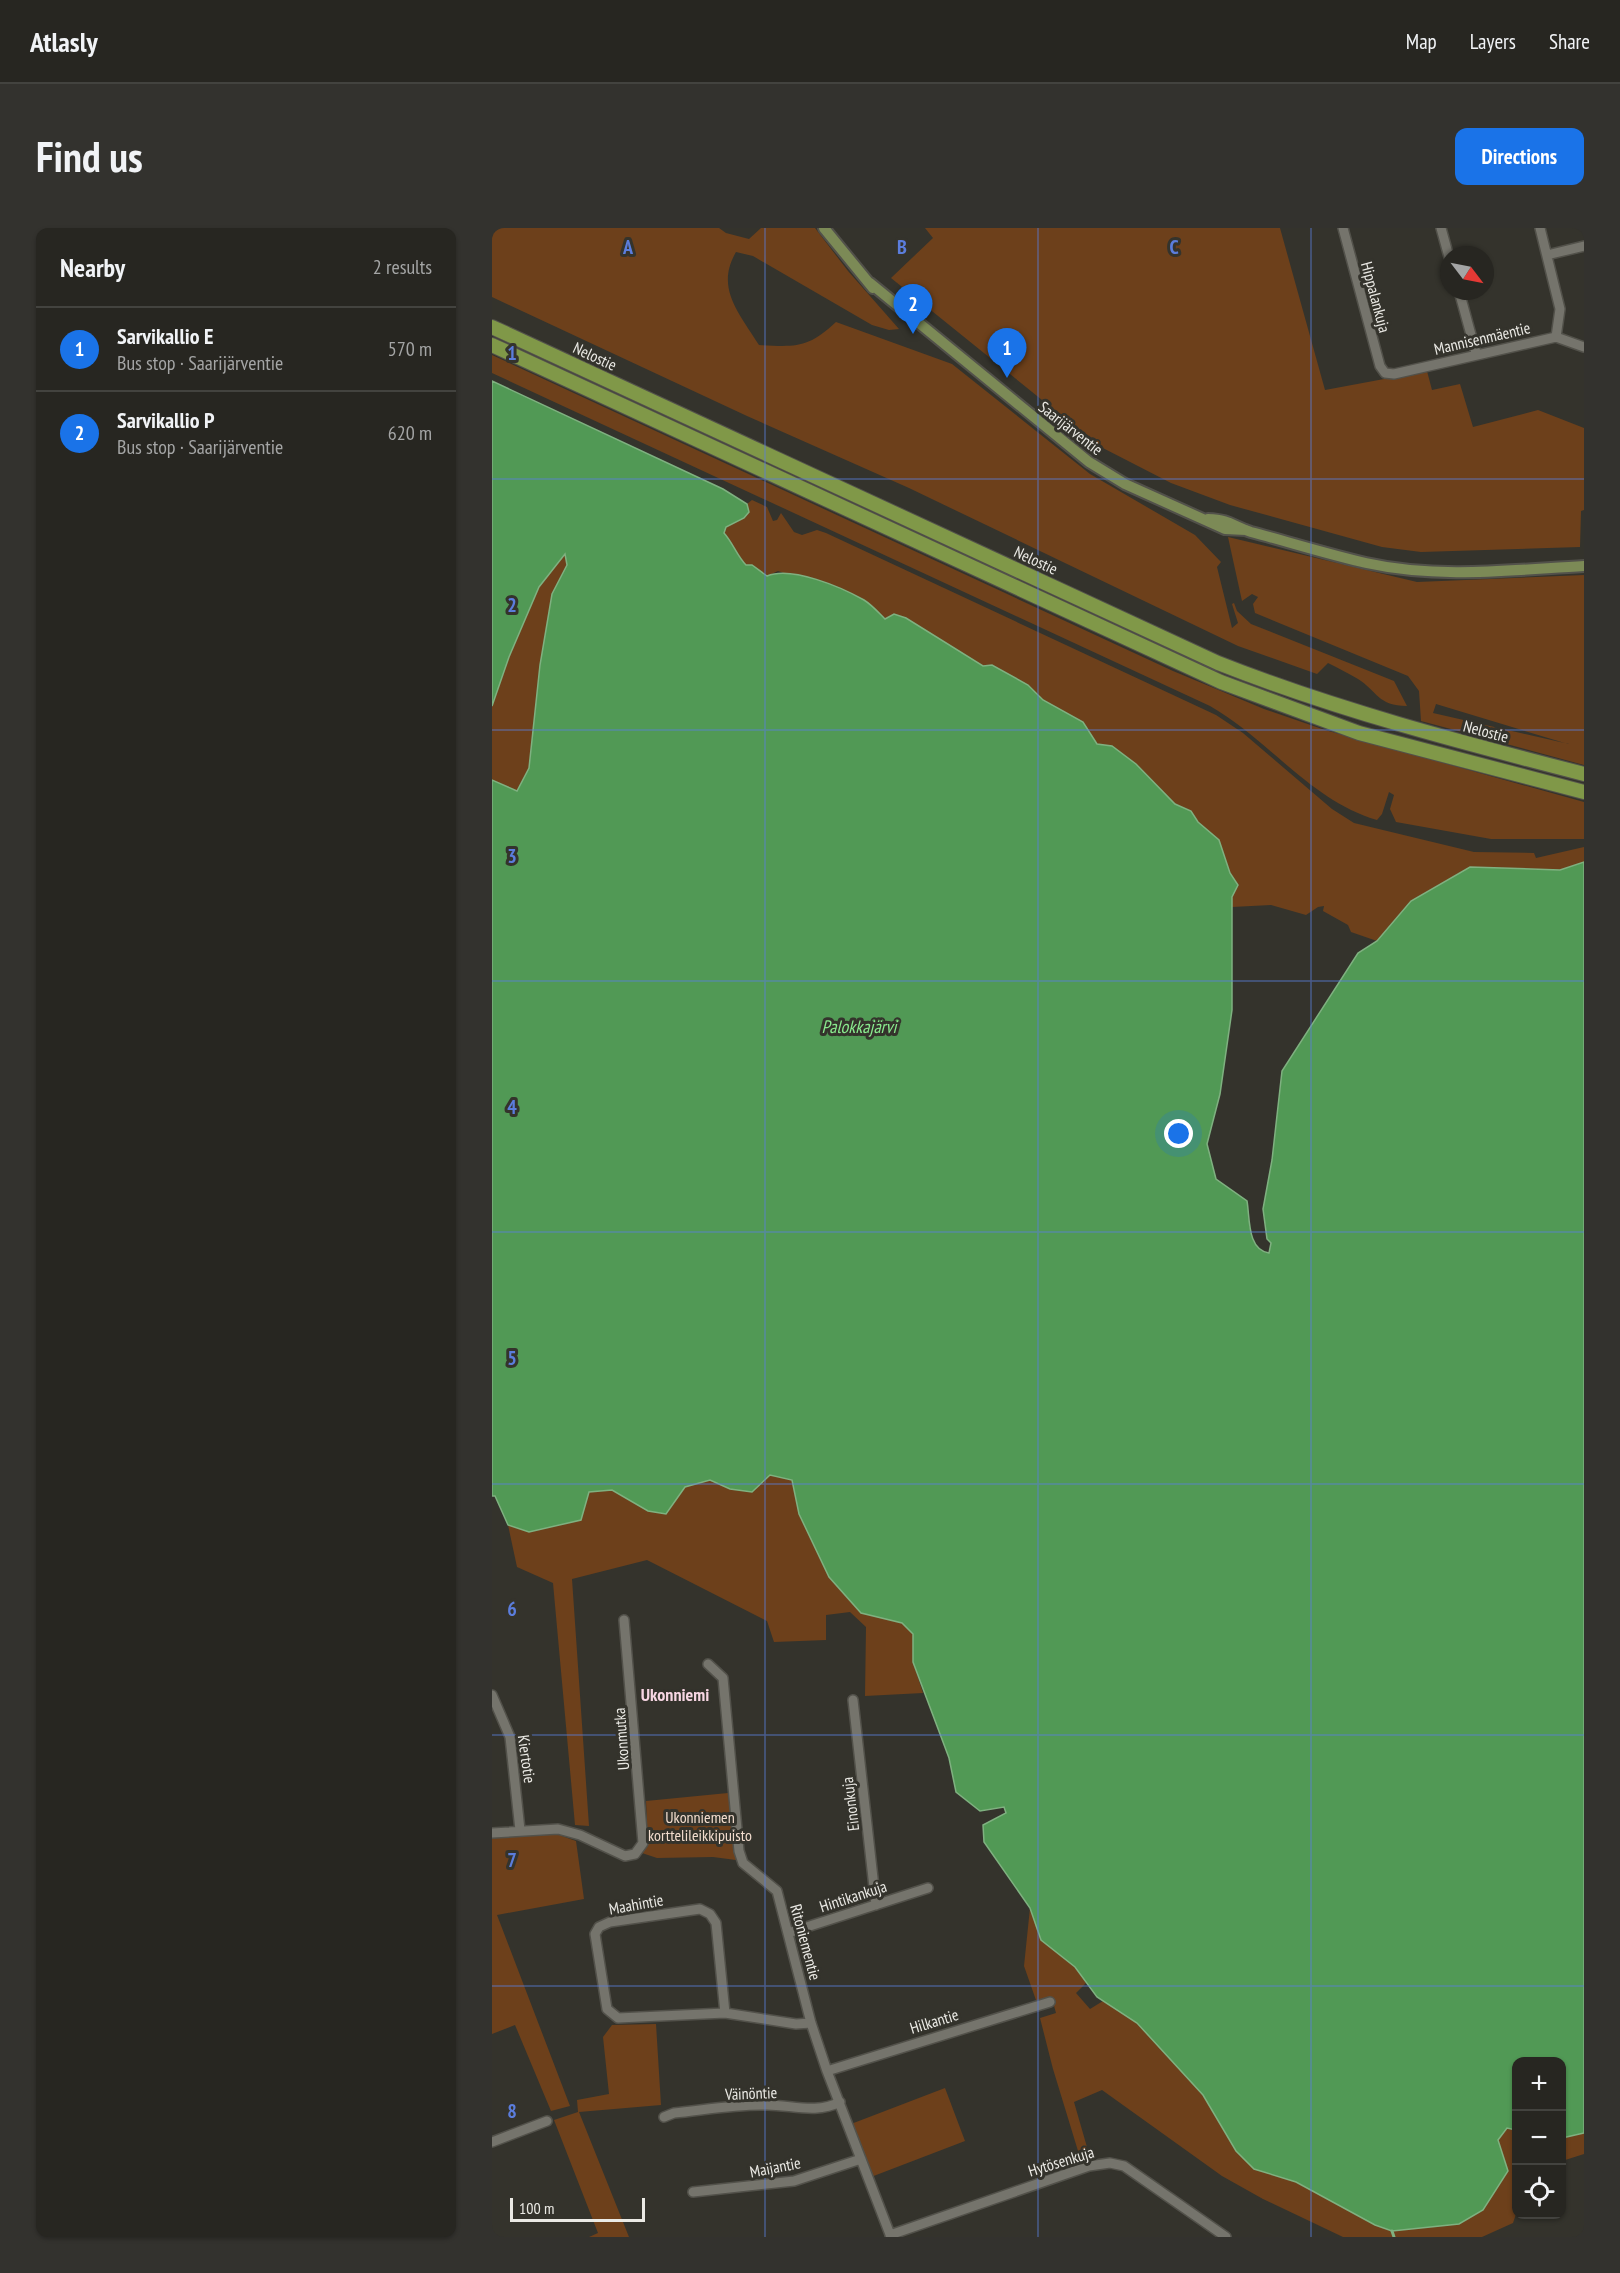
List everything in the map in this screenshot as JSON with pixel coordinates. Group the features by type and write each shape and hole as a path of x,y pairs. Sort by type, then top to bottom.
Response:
{"highway":[{"name":"Nelostie","path":"492,327 1218,663 1305,696 1370,717 1584,774"},
{"name":"Nelostie","path":"492,345 1221,682 1359,733 1584,792"}],"main road":[{"name":"Saarijärventie","path":"824,228 870,283 890,297 905,314 1089,462 1125,484 1205,519 1228,520 1246,530 1358,561 1402,570 1488,572 1584,566"}],"street":[{"name":"Hippalankuja","path":"1343,228 1374,346 1380,366 1385,373"},
{"path":"1441,228 1446,246"},
{"path":"1540,228 1560,309 1556,337"},
{"path":"1547,255 1584,246"},
{"path":"1461,300 1476,353"},
{"name":"Mannisenmäentie","path":"1385,373 1394,374 1476,353 1556,337 1584,347"},
{"name":"Ukonmutka","path":"520,1830 558,1828 580,1835 625,1856 635,1854 643,1843 624,1620"},
{"name":"Ritoniementie","path":"708,1664 723,1678 739,1851 743,1863 777,1891 811,2023 890,2236"},
{"name":"Kiertotie","path":"492,1695 510,1737 520,1830"},
{"name":"Einonkuja","path":"853,1700 876,1905"},
{"path":"492,1833 520,1830"},
{"name":"Hintikankuja","path":"788,1933 928,1888"},
{"name":"Maahintie","path":"725,2013 716,1923 710,1914 700,1909 598,1926 595,1934 607,2009 611,2015 618,2018 725,2013 795,2024 811,2023"},
{"name":"Hilkantie","path":"827,2071 1050,2002"},
{"name":"Väinöntie","path":"664,2117 674,2113 766,2105 809,2109 829,2107 840,2102"},
{"path":"492,2142 547,2121"},
{"name":"Maijantie","path":"693,2192 794,2181 861,2159"},
{"name":"Hytösenkuja","path":"890,2236 1089,2166 1110,2163 1135,2172 1194,2217 1226,2237"}],"green space":[{"path":"492,228 719,228 726,233 749,239 761,228 815,228 848,271 899,329 889,330 872,325 753,256 736,252 730,265 729,289 737,311 759,345 801,344 818,337 836,322 952,364 1090,474 1195,535 1221,562 1217,567 1232,628 1238,623 1232,604 1234,603 1237,611 1251,624 1394,681 1407,706 1384,701 1358,679 1328,663 1317,674 1238,646 909,488 747,416 492,297"},
{"path":"925,228 1280,228 1325,390 1427,371 1432,390 1460,384 1473,427 1538,410 1584,428 1584,510 1581,511 1580,547 1421,552 1382,547 1230,505 1171,483 1099,446 891,278 933,238"},
{"path":"492,355 1173,671 1264,709 1325,730 1584,802 1584,839 1491,839 1396,822 1390,809 1394,795 1389,792 1382,814 1377,820 1353,811 1310,784 1251,735 1210,706 492,373"},
{"path":"752,500 767,507 773,521 777,520 781,513 794,532 802,535 817,530 826,533 1216,715 1243,733 1332,809 1354,823 1474,852 1534,853 1536,858 1584,847 1584,862 1560,870 1470,867 1411,901 1377,941 1351,932 1348,925 1323,911 1324,906 1306,915 1271,905 1232,907 1232,897 1238,885 1230,873 1219,840 1198,822 1191,811 1175,804 1136,764 1112,746 1097,744 1083,722 1043,700 1028,685 992,665 983,667 946,646 886,619 866,601 778,571 767,576 752,565 746,565 724,533 725,527 749,512 747,504"},
{"path":"1228,537 1417,582 1584,575 1584,765 1421,721 1419,691 1408,676 1255,613 1253,604 1258,597 1252,594 1242,601","holes":["1436,704 1565,743 1433,713"]},
{"path":"565,553 567,565 552,594 540,665 529,768 517,791 492,780 492,706 509,657 539,587"},
{"path":"793,1463 829,1577 861,1613 902,1623 913,1634 913,1662 923,1693 865,1696 866,1627 850,1612 826,1615 826,1640 774,1642 767,1621 647,1560 572,1579 589,1826 575,1825 553,1583 517,1567 508,1525 529,1532 581,1520 588,1492 612,1490 648,1511 681,1471"},
{"name":"Ukonniemen korttelileikkipuisto","path":"728,1793 736,1860 713,1857 657,1858 642,1853 648,1844 646,1801"},
{"path":"531,1834 559,1835 576,1841 584,1899 497,1915 570,2106 551,2111 515,2025 492,2034 492,1837"},
{"path":"1030,1908 1041,1940 1075,1967 1086,1983 1076,1993 1090,2009 1103,2001 1137,2023 1203,2095 1236,2151 1254,2169 1296,2182 1375,2225 1392,2231 1459,2224 1483,2210 1508,2171 1498,2140 1507,2128 1512,2129 1513,2223 1482,2237 1343,2237 1263,2199 1222,2176 1102,2090 1074,2102 1091,2161 1082,2164 1040,2018 1056,2013 1053,2002 1037,2003 1024,1966"},
{"path":"656,2024 661,2105 579,2112 629,2237 589,2237 598,2233 554,2120 578,2112 577,2100 609,2094 603,2037 612,2025"},
{"path":"945,2088 965,2141 871,2177 851,2124"},
{"path":"1584,2133 1584,2154 1566,2160 1566,2137"}],"water":[{"name":"Palokkajärvi","path":"492,381 723,489 747,504 749,512 744,518 726,527 724,533 746,565 752,565 767,576 789,574 816,579 843,589 867,602 885,619 894,614 906,618 983,666 992,665 1028,685 1043,700 1083,722 1097,744 1112,746 1136,764 1175,804 1191,811 1198,822 1219,840 1230,873 1238,885 1232,897 1232,1010 1220,1094 1207,1144 1216,1179 1247,1201 1253,1240 1262,1251 1269,1253 1271,1243 1267,1239 1263,1209 1272,1160 1282,1071 1358,953 1377,941 1411,901 1470,867 1560,870 1584,862 1584,2133 1566,2137 1566,2057 1512,2057 1512,2129 1507,2128 1498,2140 1508,2171 1483,2210 1459,2224 1392,2231 1375,2225 1296,2182 1254,2169 1236,2151 1203,2095 1137,2023 1097,1997 1075,1967 1041,1940 1030,1908 984,1842 983,1825 1006,1813 1004,1807 980,1811 956,1792 949,1758 913,1662 913,1634 902,1623 861,1613 829,1577 799,1514 792,1480 770,1475 752,1492 730,1489 710,1480 685,1487 666,1514 648,1511 612,1490 589,1492 581,1520 529,1532 508,1525 495,1496 492,1496 492,780 517,791 529,768 540,665 552,594 567,565 565,554 539,587 509,657 492,706"}],"waterway":[{"path":"1392,2231 1394,2237"}],"place":[{"name":"Sarvikallio P","path":"913,334"},
{"name":"Sarvikallio E","path":"1007,378"}],"district":[{"name":"Ukonniemi","path":"675,1694"}]}
